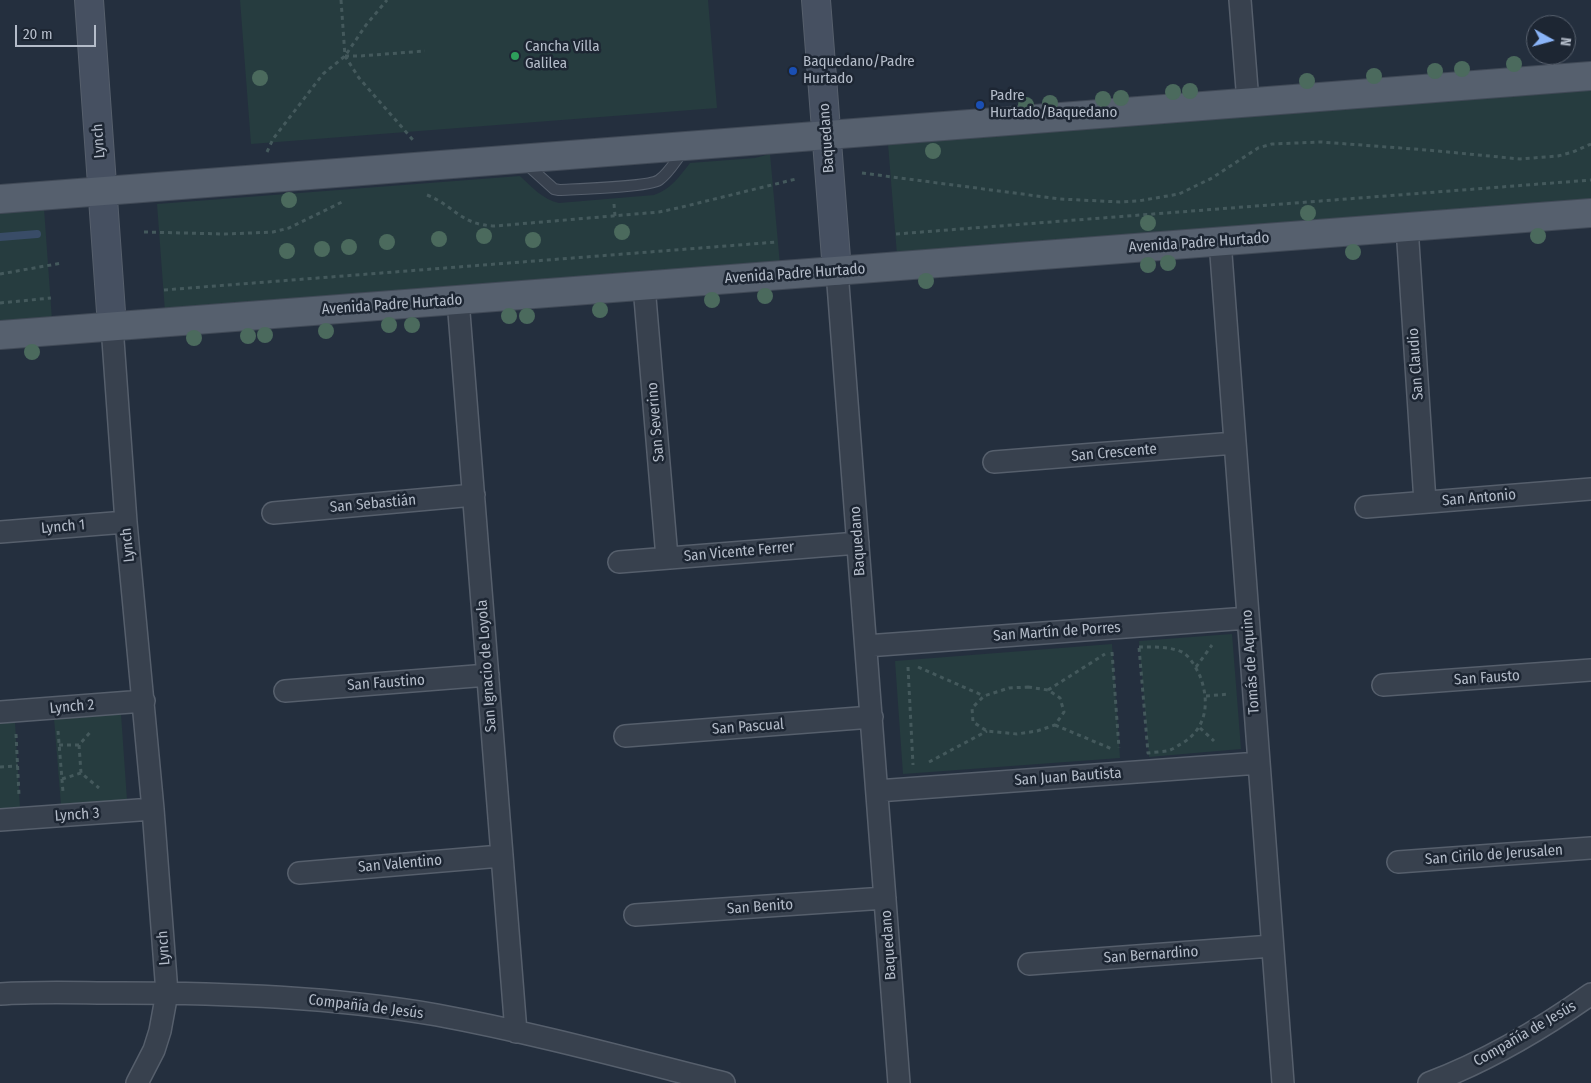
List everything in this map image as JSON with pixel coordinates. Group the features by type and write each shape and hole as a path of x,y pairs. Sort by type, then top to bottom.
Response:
{"main road":[{"path":"0,199 1591,76"},
{"name":"Avenida Padre Hurtado","path":"0,335 1591,213"}],"street":[{"name":"Lynch","path":"89,0 126,522 144,701 167,993 157,1041 137,1083"},
{"name":"Baquedano","path":"816,0 899,1083"},
{"path":"1240,0 1248,102"},
{"name":"San Claudio","path":"1407,227 1425,502"},
{"name":"Tomás de Aquino","path":"1220,241 1282,1083"},
{"name":"San Severino","path":"644,286 667,558"},
{"name":"San Ignacio de Loyola","path":"458,300 516,1032"},
{"name":"San Crescente","path":"994,462 1235,443"},
{"name":"San Antonio","path":"1366,506 1591,488"},
{"name":"San Sebastián","path":"274,513 474,495"},
{"name":"Lynch 1","path":"0,532 126,522"},
{"name":"San Vicente Ferrer","path":"619,562 858,542"},
{"name":"San Martín de Porres","path":"866,646 1248,618"},
{"name":"San Fausto","path":"1383,686 1591,670"},
{"name":"San Faustino","path":"285,691 488,675"},
{"name":"Lynch 2","path":"6,712 144,701"},
{"name":"San Pascual","path":"625,736 872,718"},
{"name":"San Juan Bautista","path":"877,791 1258,763"},
{"name":"Lynch 3","path":"0,820 153,809"},
{"name":"San Cirilo de Jerusalen","path":"1398,862 1591,848"},
{"name":"San Valentino","path":"299,872 501,856"},
{"name":"San Benito","path":"635,915 885,898"},
{"name":"San Bernardino","path":"1029,964 1272,946"},
{"name":"Compañía de Jesús","path":"0,994 167,993 267,996 364,1005 436,1015 516,1032 724,1083"},
{"name":"Compañía de Jesús","path":"1429,1083 1513,1044 1591,994"}],"path":[{"path":"341,0 344,56 359,78 414,141"},
{"path":"267,152 273,139 323,74 344,56 387,0"},
{"path":"344,56 425,51"},
{"path":"862,173 1060,199 1120,202 1179,194 1212,178 1258,148 1272,144 1330,143 1520,159 1541,159 1573,152 1591,144"},
{"path":"424,194 439,201 471,223 482,226 495,226 658,212 796,178"},
{"path":"896,234 1591,180"},
{"path":"144,232 226,234 273,232 289,228 344,200"},
{"path":"164,290 777,242"},
{"path":"0,274 62,263"},
{"path":"0,303 51,298"},
{"path":"1139,647 1162,647 1183,652 1196,666 1206,696 1205,711 1200,728 1186,741 1168,751 1148,753 1139,647"},
{"path":"1048,690 1112,650 1120,752 1055,725"},
{"path":"914,770 908,663 984,696"},
{"path":"1028,687 1048,690 1060,698 1064,712 1055,725 1037,731 1016,734 987,731 973,722 972,708 984,696 1008,688 1028,687"},
{"path":"56,708 66,816"},
{"path":"6,712 15,722 22,819"},
{"path":"922,765 987,731"},
{"path":"79,745 81,774"},
{"path":"0,768 18,766"}],"green space":[{"path":"240,0 708,0 717,108 251,144"},
{"path":"1591,89 1591,200 897,255 888,144"},
{"path":"770,154 780,265 165,312 157,204 520,176 542,196 559,203 654,195 670,186 690,163 755,158"},
{"path":"44,208 52,320 0,324 0,211"},
{"path":"1232,634 1241,749 1149,757 1139,641"},
{"path":"1112,644 1120,758 903,774 895,661"},
{"path":"121,714 127,800 61,805 54,718"},
{"path":"15,722 20,808 0,809 0,723"}],"waterway":[{"path":"0,237 37,234"}],"place":[{"name":"Cancha Villa Galilea","path":"515,56"},
{"name":"Baquedano/Padre Hurtado","path":"793,71"},
{"name":"Padre Hurtado/Baquedano","path":"980,105"}]}
